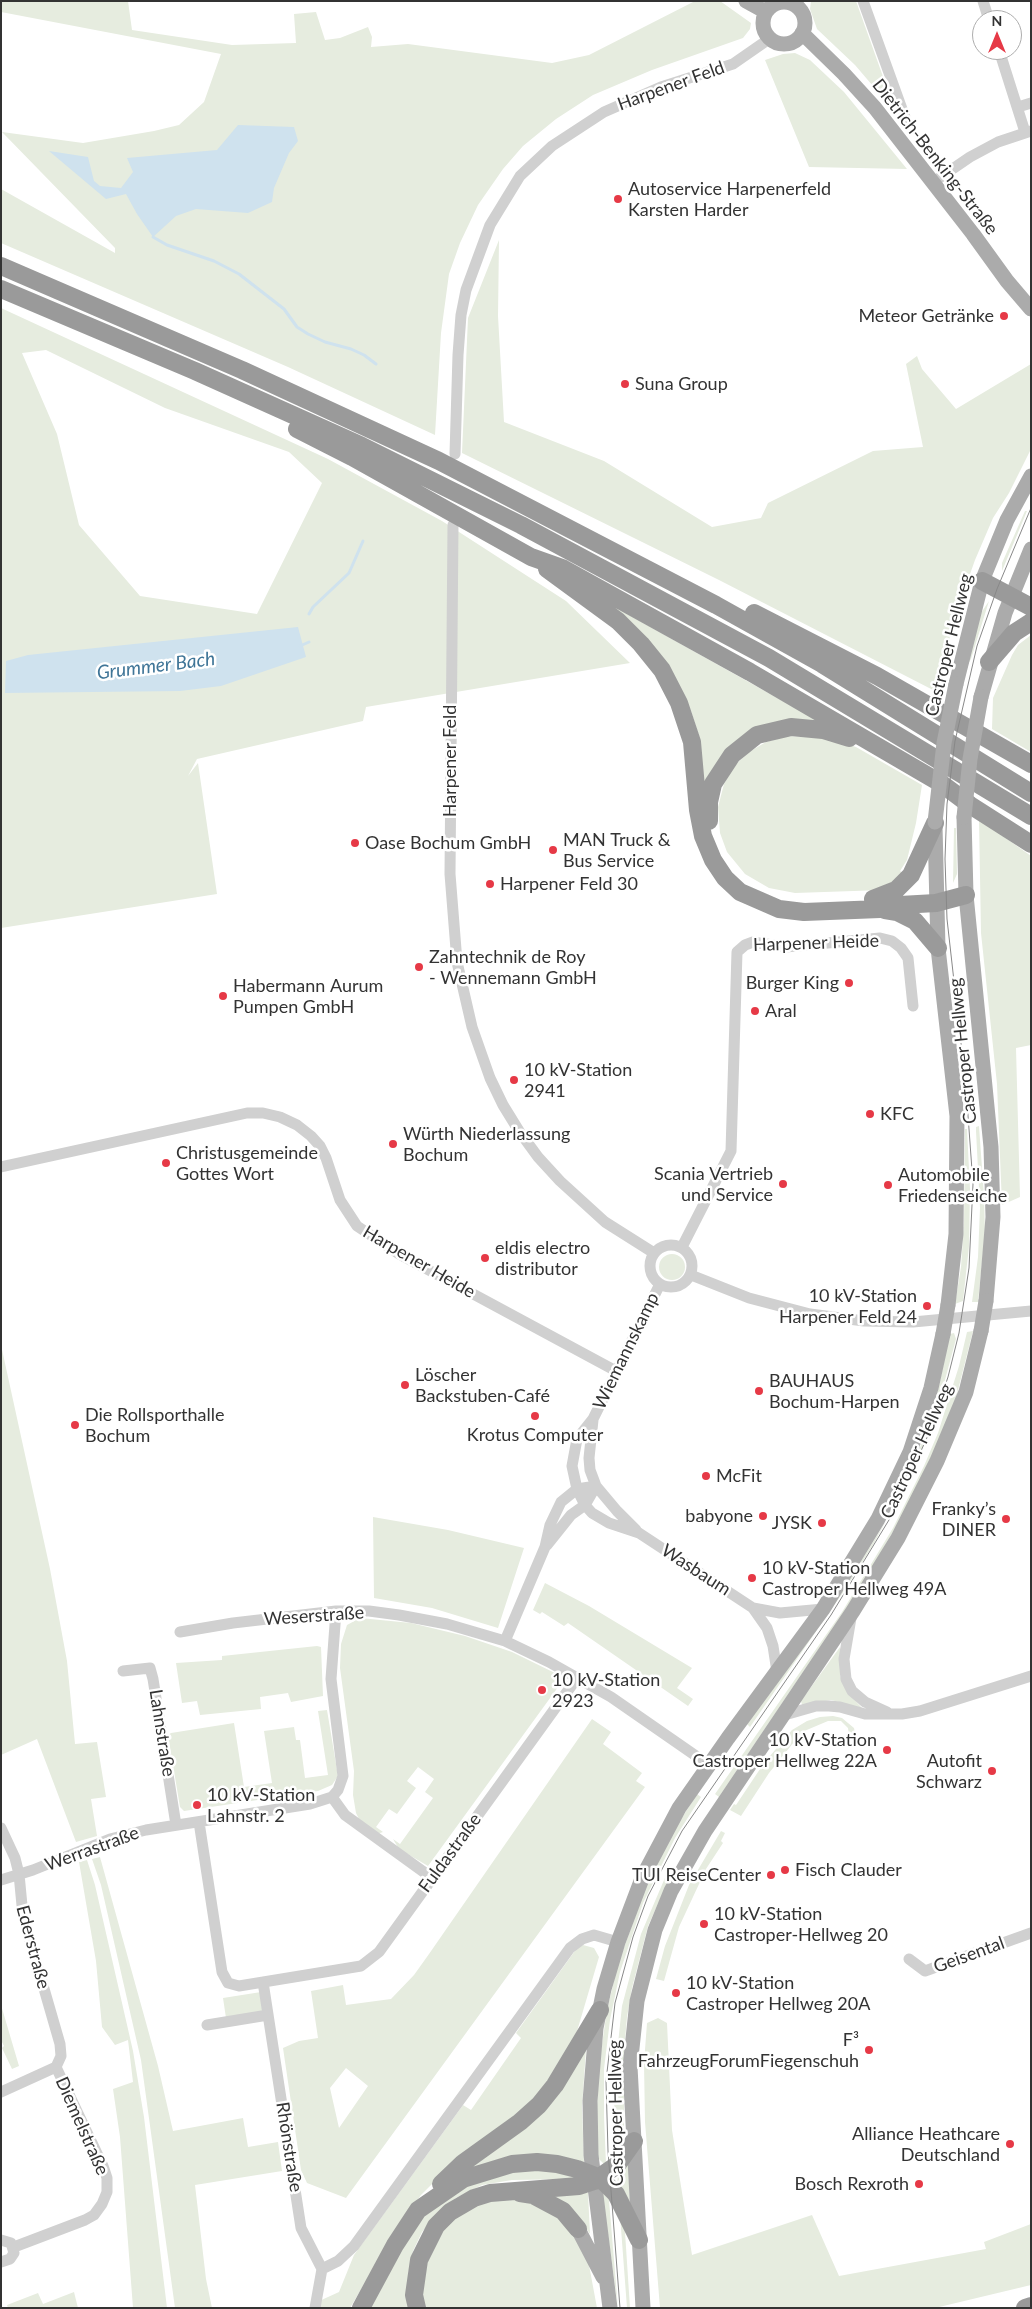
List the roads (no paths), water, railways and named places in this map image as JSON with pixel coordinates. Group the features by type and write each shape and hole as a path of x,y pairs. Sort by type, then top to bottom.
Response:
{"highway":[{"path":"1,266 447,457 814,660 1031,793"},
{"path":"1,288 195,370 362,446 522,525 776,662 1031,816"},
{"path":"195,370 242,402 352,457 532,557 562,568 750,672 942,784 967,811"},
{"path":"447,457 877,676 1031,764"},
{"path":"532,557 560,581 618,621 641,644 662,670 679,703 692,742 698,810 703,836 713,860 724,878 740,892 779,909 804,912 876,904 915,921 938,948"},
{"path":"982,581 1012,593 1031,607"},
{"path":"1012,593 1031,594"},
{"path":"989,662 1014,633 1031,622"},
{"path":"966,894 900,905 816,904 780,901 760,894 725,864 713,841 709,822 709,802 713,784 732,755 757,735 791,727 823,730 855,740 942,792 967,811 1031,844"},
{"path":"876,904 896,890 910,875 935,823"},
{"path":"361,2308 395,2245 418,2210 446,2178 463,2163 520,2122 539,2105 555,2085 600,2010"},
{"path":"416,2308 414,2295 417,2268 426,2242 436,2226 450,2212 467,2202 490,2193 579,2186 617,2165 634,2141"},
{"path":"418,2210 463,2179 512,2164 537,2162 557,2164 596,2178 616,2194 639,2240"},
{"path":"505,2191 533,2195 547,2202 563,2211 578,2229"},
{"path":"1025,2308 1031,2306"}],"main road":[{"path":"746,1 766,12"},
{"path":"780,3 797,4 804,17 805,25 802,33 796,40 786,44 778,44 769,38 762,24 766,12 772,6 780,3"},
{"name":"Dietrich-Benking-Straße","path":"802,33 844,74 874,108 1031,310"},
{"name":"Castroper Hellweg","path":"610,2308 590,2101 592,2064 600,2010 618,1942 643,1876 664,1832 709,1765 823,1609 878,1519 910,1452 931,1388 948,1305 957,1224 957,1116 938,948 935,823 944,743 956,684 982,581 1007,520 1031,476"},
{"name":"Castroper Hellweg","path":"643,2308 631,2046 641,1980 654,1930 672,1890 698,1843 781,1716 853,1611 898,1538 949,1434 966,1392 981,1331 986,1301 993,1217 991,1155 966,894 970,759 989,662 1012,593 1031,549"},
{"path":"578,2229 608,2290"}],"street":[{"name":"Dietrich-Benking-Straße","path":"863,1 906,120"},
{"name":"Harpener Feld","path":"447,457 461,315 466,290 490,225 520,176 552,146 604,112 661,87 733,64 769,38"},
{"path":"932,183 970,157 998,142 1028,131 1002,60"},
{"path":"1018,107 1031,103"},
{"name":"Harpener Feld","path":"453,526 450,882 457,962 472,1027 490,1078 500,1098 518,1131 538,1157 560,1182 605,1222 654,1254"},
{"name":"Harpener Heide","path":"682,1247 731,1151 737,952 745,945 753,942 786,948 880,938 892,941 901,948 908,958 913,1006"},
{"name":"Harpener Heide","path":"1,1167 247,1114 263,1113 280,1117 297,1124 320,1146 340,1200 357,1226 399,1254 616,1371"},
{"path":"674,1244 682,1247 690,1255 693,1265 692,1275 680,1286 672,1288 660,1284 651,1273 650,1265 654,1254 664,1246 674,1244"},
{"path":"692,1275 749,1298 810,1314 864,1321 913,1322 1031,1311"},
{"name":"Wiemannskamp","path":"577,1489 572,1466 577,1439 593,1419 660,1284"},
{"name":"Wiemannskamp","path":"593,1419 589,1458 590,1470 596,1486"},
{"path":"546,1547 550,1525 561,1502 577,1489 596,1486"},
{"path":"505,1641 546,1547 571,1515 585,1505 596,1486"},
{"name":"Wasbaum","path":"596,1486 639,1533 753,1608 767,1628 773,1646 777,1672"},
{"name":"Wasbaum","path":"577,1489 585,1505 592,1513 609,1523 639,1533"},
{"name":"Wasbaum","path":"753,1608 780,1613 823,1609"},
{"path":"853,1611 844,1659 846,1680 852,1691 865,1702 894,1715"},
{"path":"336,1612 331,1680 343,1776 338,1790 332,1797 345,1815 432,1878"},
{"name":"Weserstraße","path":"180,1632 233,1623 336,1612 369,1612 407,1616 447,1624 505,1641 577,1678 611,1697 709,1765"},
{"name":"Lahnstraße","path":"123,1671 150,1668 176,1825"},
{"path":"781,1716 816,1706 840,1707 865,1714 894,1715 920,1711 1031,1676"},
{"name":"Fuldastraße","path":"199,1822 222,1972 228,1983 239,1986 361,1966 372,1960 577,1678"},
{"name":"Werrastraße","path":"1,1880 34,1870 110,1839 146,1830 310,1804 332,1797"},
{"name":"Ederstraße","path":"1,1828 15,1858 19,1874 23,1916 60,2044 61,2056 56,2067"},
{"name":"Geisental","path":"909,1959 925,1971 1031,1933"},
{"path":"315,2308 322,2269 338,2260 354,2246 570,1948 582,1939 594,1935 618,1942"},
{"name":"Rhönstraße","path":"263,1982 301,2228 322,2269"},
{"path":"207,2025 268,2015"},
{"name":"Diemelstraße","path":"1,2092 56,2067 107,2178 107,2192 102,2204 94,2214 85,2220 14,2247 13,2256 6,2262 1,2262"},
{"path":"1,2240 7,2240 14,2247"}],"water":[{"path":"238,125 294,127 298,141 289,153 274,188 272,202 248,213 196,209 176,216 153,237 126,194 106,199 49,151 88,157 94,181 100,186 121,188 133,172 127,158 217,150"},
{"path":"298,627 306,657 221,686 180,691 5,693 6,661 28,655"}],"waterway":[{"name":"Grummer Bach","path":"153,237 167,245 214,261 239,274 284,309 297,327 325,342 351,349 364,355 376,364"},
{"name":"Grummer Bach","path":"309,614 313,607 349,573 363,541"},
{"name":"Grummer Bach","path":"300,646 309,642"}],"tram line":[{"path":"620,2308 608,2151 606,2081 615,2003 633,1937 648,1896 682,1831 831,1615 892,1515 930,1431 948,1377 959,1333 969,1268 973,1184 966,1088 947,919 945,859 947,804 955,741 977,646 997,589 1031,508"}],"place":[{"name":"Autoservice Harpenerfeld Karsten Harder","path":"618,199"},
{"name":"Meteor Getränke","path":"1004,316"},
{"name":"Suna Group","path":"625,384"},
{"name":"Oase Bochum GmbH","path":"355,843"},
{"name":"MAN Truck & Bus Service","path":"553,850"},
{"name":"Harpener Feld 30","path":"490,884"},
{"name":"Zahntechnik de Roy - Wennemann GmbH","path":"419,967"},
{"name":"Burger King","path":"849,983"},
{"name":"Habermann Aurum Pumpen GmbH","path":"223,996"},
{"name":"Aral","path":"755,1011"},
{"name":"10 kV-Station 2941","path":"514,1080"},
{"name":"KFC","path":"870,1114"},
{"name":"Würth Niederlassung Bochum","path":"393,1144"},
{"name":"Christusgemeinde Gottes Wort","path":"166,1163"},
{"name":"Scania Vertrieb und Service","path":"783,1184"},
{"name":"Automobile Friedenseiche","path":"888,1185"},
{"name":"eldis electro distributor","path":"485,1258"},
{"name":"10 kV-Station Harpener Feld 24","path":"927,1306"},
{"name":"Löscher Backstuben-Café","path":"405,1385"},
{"name":"BAUHAUS Bochum-Harpen","path":"759,1391"},
{"name":"Krotus Computer","path":"535,1416"},
{"name":"Die Rollsporthalle Bochum","path":"75,1425"},
{"name":"McFit","path":"706,1476"},
{"name":"babyone","path":"763,1516"},
{"name":"Franky’s DINER","path":"1006,1519"},
{"name":"JYSK","path":"822,1523"},
{"name":"10 kV-Station Castroper Hellweg 49A","path":"752,1578"},
{"name":"10 kV-Station 2923","path":"542,1690"},
{"name":"10 kV-Station Castroper Hellweg 22A","path":"887,1750"},
{"name":"Autofit Schwarz","path":"992,1771"},
{"name":"10 kV-Station Lahnstr. 2","path":"197,1805"},
{"name":"Fisch Clauder","path":"785,1870"},
{"name":"TUI ReiseCenter","path":"771,1875"},
{"name":"10 kV-Station Castroper-Hellweg 20","path":"704,1924"},
{"name":"10 kV-Station Castroper Hellweg 20A","path":"676,1993"},
{"name":"F³ FahrzeugForumFiegenschuh","path":"869,2050"},
{"name":"Alliance Heathcare Deutschland","path":"1010,2144"},
{"name":"Bosch Rexroth","path":"919,2184"}]}
